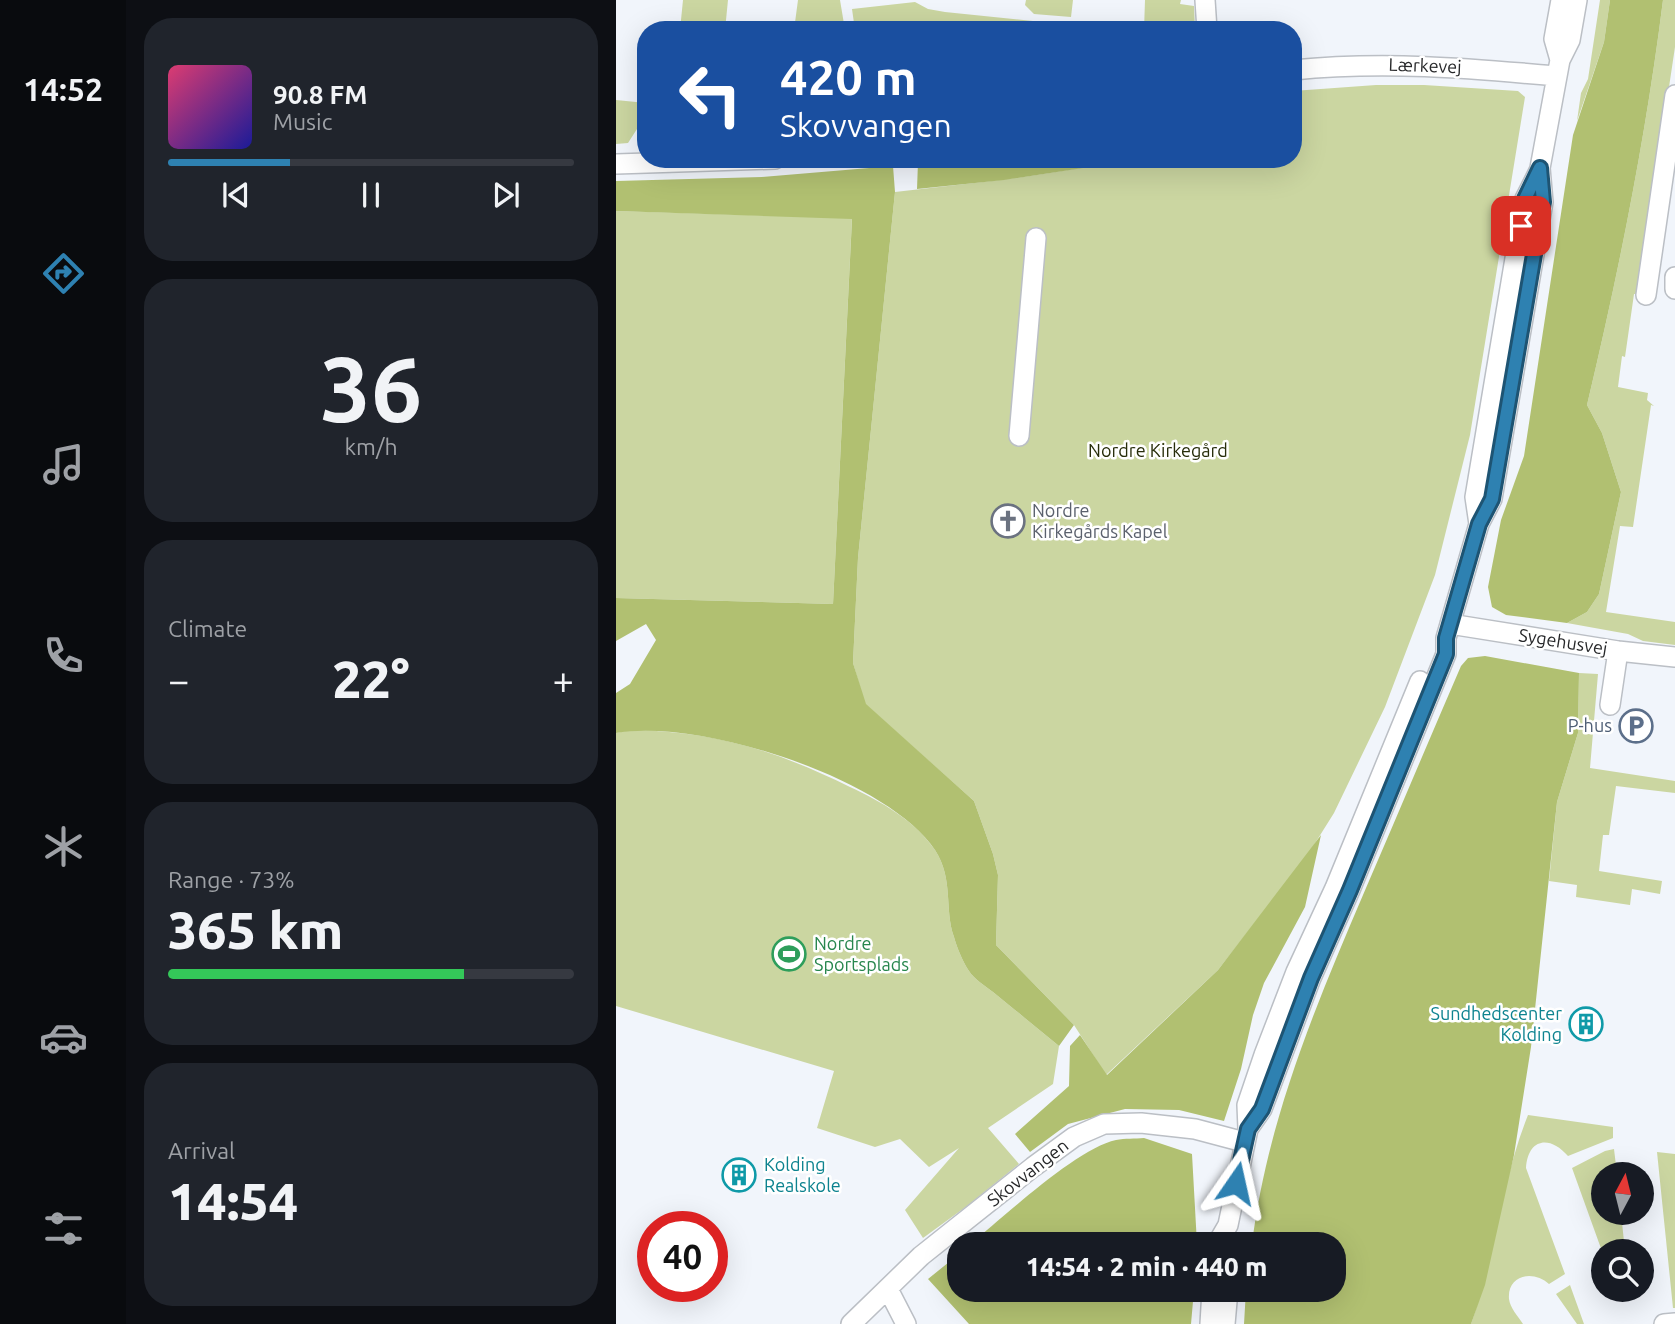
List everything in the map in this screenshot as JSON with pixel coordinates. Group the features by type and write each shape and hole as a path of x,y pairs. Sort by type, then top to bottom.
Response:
{"street":[{"path":"1205,0 1206,21"},
{"path":"1558,68 1554,38 1561,0"},
{"path":"1230,1232 1246,1135 1262,1109 1311,978 1350,890 1446,654 1448,631 1479,524 1475,498 1525,199 1540,168 1558,68 1570,40 1577,0"},
{"name":"Lærkevej","path":"1302,69 1384,64 1558,68"},
{"path":"1646,295 1675,95"},
{"path":"616,164 637,163"},
{"path":"1019,436 1036,238"},
{"path":"1675,277 1675,289"},
{"name":"Sygehusvej","path":"1448,631 1675,657"},
{"path":"1610,705 1618,651"},
{"name":"Skovvangen","path":"851,1324 921,1256 1074,1137 1104,1124 1141,1123 1246,1135"},
{"path":"888,1289 906,1324"},
{"path":"1210,1324 1211,1302"},
{"path":"1226,1324 1227,1302"},
{"path":"1664,1324 1675,1323"}],"green space":[{"path":"683,0 728,0 726,21 681,21"},
{"path":"798,0 840,0 844,21 795,21"},
{"path":"1026,0 1073,0 1071,17 1034,14 1025,5"},
{"path":"1145,0 1181,0 1180,4 1194,6 1195,21 1144,21"},
{"path":"1600,0 1610,0 1604,42 1577,121 1581,93 1588,79"},
{"path":"1610,0 1663,0 1631,203 1587,405 1602,433 1621,492 1599,594 1587,612 1567,623 1506,615 1492,607 1488,587 1501,520 1524,456 1573,135 1604,42"},
{"path":"1663,0 1675,0 1675,47 1638,294 1634,294 1618,387 1648,393 1647,400 1654,406 1651,405 1633,527 1620,526 1606,612 1675,622 1675,645 1643,641 1628,634 1567,623 1587,612 1599,594 1621,492 1602,433 1587,405 1631,203"},
{"path":"915,2 928,9 945,12 1032,21 854,21 852,9"},
{"name":"Nordre Kirkegård","path":"1376,85 1424,85 1518,91 1525,97 1470,435 1435,575 1385,707 1334,813 1307,856 1218,970 1106,1075 1074,1025 996,945 998,875 974,801 865,704 853,663 858,558 895,192 1003,180 1078,168 1302,168 1302,90"},
{"path":"616,100 637,102 637,129 628,143 616,144"},
{"path":"893,168 895,192 858,558 853,663 866,704 974,801 998,875 996,945 1074,1025 1059,1046 971,974 962,959 951,926 947,883 941,861 935,850 911,824 877,799 835,777 741,744 694,735 652,731 616,733 616,693 630,684 656,640 646,624 616,641 616,598 833,604 852,219 616,211 616,181 762,177"},
{"path":"918,168 1083,168 1004,180 917,189"},
{"path":"616,211 852,218 833,604 616,598"},
{"path":"1485,656 1579,673 1578,733 1557,802 1531,1047 1514,1155 1485,1285 1471,1324 1244,1324 1245,1302 1346,1302 1346,1232 1254,1232 1259,1199 1281,1109 1311,1022 1461,666 1468,658"},
{"path":"1579,673 1598,674 1590,768 1675,781 1675,793 1616,786 1609,835 1603,835 1599,871 1662,881 1660,894 1632,889 1630,905 1576,897 1577,885 1549,881 1557,802 1578,733"},
{"name":"Nordre Sportsplads","path":"631,730 690,734 771,753 823,774 897,813 927,839 941,861 947,883 951,926 958,950 969,971 1059,1046 1053,1084 988,1128 1019,1164 923,1238 905,1210 959,1148 929,1167 900,1139 875,1147 817,1128 834,1071 616,1006 616,733"},
{"path":"1321,835 1305,907 1264,983 1224,1121 1179,1110 1125,1109 1068,1124 1030,1152 1015,1134 1069,1086 1070,1046 1080,1035 1107,1075 1218,970"},
{"path":"1528,1115 1613,1127 1613,1138 1568,1156 1554,1145 1535,1145 1526,1168 1565,1274 1549,1284 1529,1276 1512,1284 1509,1299 1523,1324 1471,1324 1511,1166"},
{"path":"1144,1138 1192,1154 1196,1232 984,1232 1062,1169 1100,1146 1116,1140"},
{"path":"1614,1149 1616,1162 1591,1162 1591,1221 1572,1168"},
{"path":"1657,1152 1675,1154 1675,1308 1673,1308"},
{"path":"1593,1225 1622,1225 1624,1239 1598,1239"},
{"path":"947,1264 947,1300 928,1279"},
{"path":"1570,1285 1584,1324 1577,1324 1556,1294"},
{"path":"949,1302 1193,1302 1191,1324 969,1324"}],"place":[{"name":"Nordre Kirkegårds Kapel","path":"1008,521"},
{"name":"P-hus","path":"1636,726"},
{"name":"Nordre Sportsplads","path":"789,954"},
{"name":"Sundhedscenter Kolding","path":"1586,1024"},
{"name":"Kolding Realskole","path":"739,1175"}],"route":[{"path":"1236,1183 1248,1129 1262,1109 1311,978 1350,890 1446,654 1446,638 1479,524 1492,499 1543,202 1540,168 1525,199 1521,226"}]}
